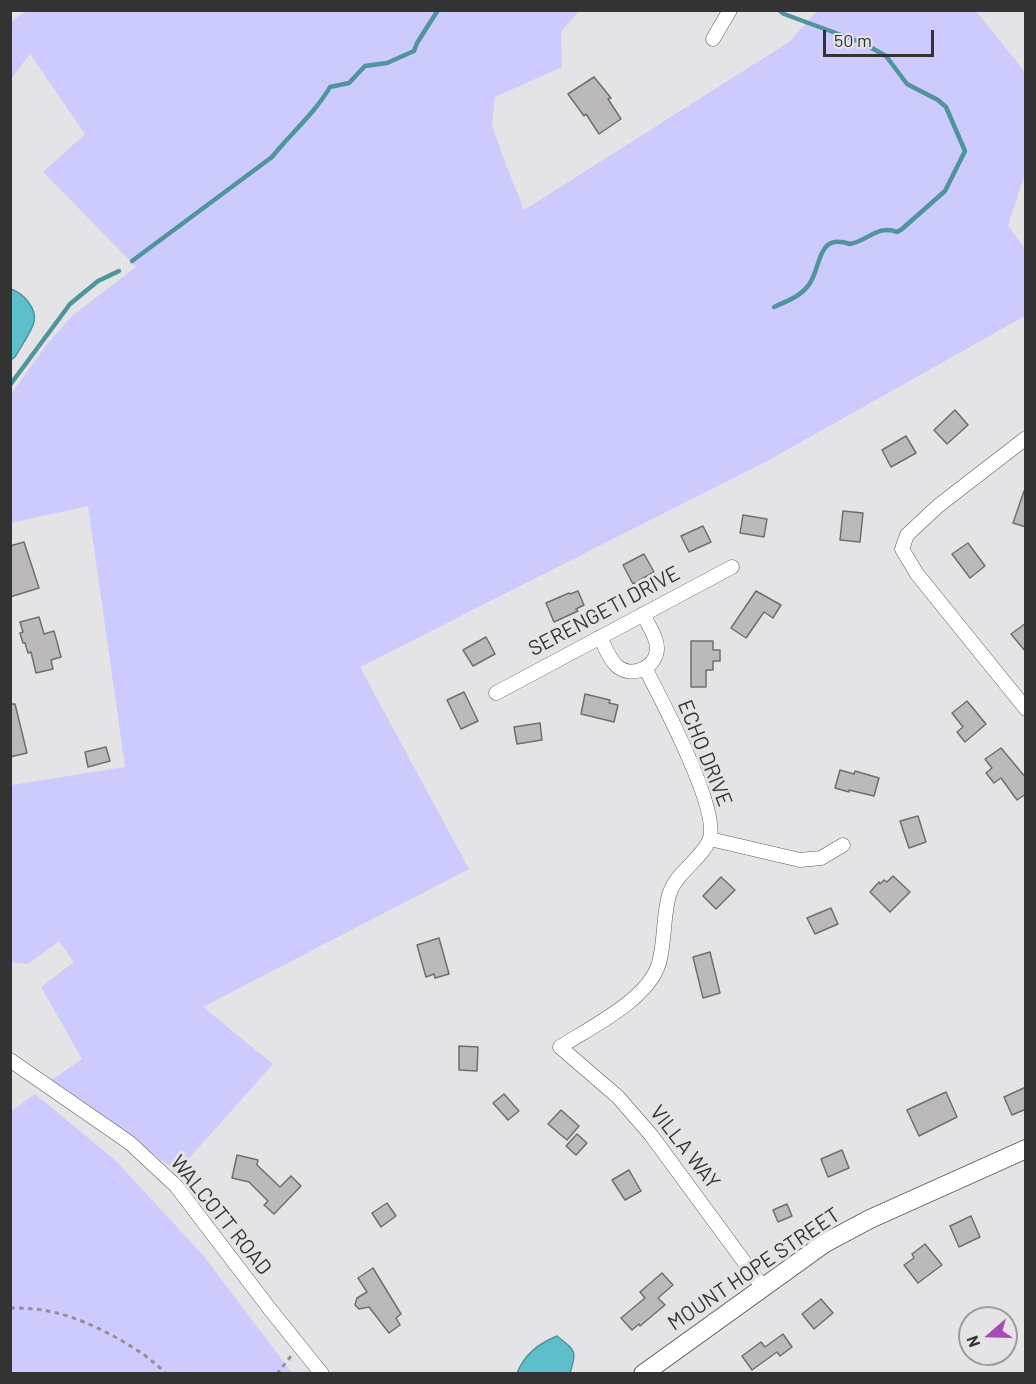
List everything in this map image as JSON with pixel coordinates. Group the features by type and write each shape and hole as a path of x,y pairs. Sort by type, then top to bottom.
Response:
{"street":[{"path":"713,39 730,10"},
{"path":"1026,438 938,506 907,536 902,549 917,573 1026,709"},
{"name":"SERENGETI DRIVE","path":"496,693 732,567"},
{"path":"600,637 616,665 623,670 633,672 645,668 655,658 657,649 656,641 643,614"},
{"name":"ECHO DRIVE","path":"560,1047 632,1000 653,978 659,964 666,909 672,888 677,878 710,839 710,817 690,759 645,668"},
{"path":"710,839 800,860 821,858 843,844"},
{"name":"VILLA WAY","path":"560,1047 618,1097 646,1129 667,1154 762,1286"},
{"name":"WALCOTT ROAD","path":"10,1060 130,1143 176,1186 322,1374"},
{"name":"MOUNT HOPE STREET","path":"643,1374 803,1257 848,1230 1026,1149"}],"path":[{"path":"10,1308 57,1312 90,1324 144,1354 157,1363 166,1374"},
{"path":"277,1374 299,1345"}],"shaded area":[{"path":"26,11 579,11 561,32 562,67 495,97 492,125 524,210 789,42 817,11 976,11 1025,72 1025,174 1008,225 1025,249 1025,316 769,460 360,667 469,869 203,1007 273,1064 176,1173 167,1164 50,1081 82,1059 41,987 74,962 59,941 28,964 11,962 11,785 125,767 88,506 11,523 11,394 48,343 72,316 136,267 43,172 85,134 30,54 11,79 11,22"},
{"path":"11,289 20,294 31,306 34,322 15,357 11,360"},
{"path":"35,1094 115,1160 203,1255 292,1373 11,1373 11,1111"},
{"path":"557,1336 573,1351 574,1359 570,1373 517,1373 533,1350"}],"building":[{"path":"594,77 611,98 608,99 621,119 599,134 586,114 584,116 568,94"},
{"path":"955,410 968,425 947,444 934,430"},
{"path":"906,436 916,453 891,467 882,450"},
{"path":"1024,491 1026,492 1026,527 1013,523"},
{"path":"843,511 863,513 860,542 840,540"},
{"path":"743,515 767,519 764,537 740,533"},
{"path":"703,526 711,542 689,552 681,536"},
{"path":"24,542 39,588 10,597 10,546"},
{"path":"968,543 985,566 970,578 952,554"},
{"path":"644,554 654,572 633,584 623,565"},
{"path":"578,591 584,605 576,609 578,611 554,622 546,603"},
{"path":"756,591 781,605 773,618 764,612 746,638 731,628"},
{"path":"39,617 44,634 54,631 61,657 51,660 53,669 36,673 31,652 28,653 23,643 20,622"},
{"path":"1026,623 1026,652 1011,634"},
{"path":"486,637 495,654 473,666 463,650"},
{"path":"691,641 713,641 713,650 720,650 720,661 713,661 713,670 706,670 706,687 691,687"},
{"path":"464,692 478,721 461,729 447,700"},
{"path":"585,694 610,700 609,703 618,705 614,722 581,714"},
{"path":"967,701 986,724 965,742 957,732 963,727 952,713"},
{"path":"10,704 15,704 27,753 10,757"},
{"path":"540,723 542,740 517,744 514,727"},
{"path":"106,747 110,761 88,767 85,752"},
{"path":"1001,748 1026,778 1026,794 1017,800 1001,778 994,783 986,773 992,768 985,759"},
{"path":"840,770 854,774 855,771 879,778 874,796 835,788"},
{"path":"918,816 926,842 909,848 900,821"},
{"path":"893,876 910,892 890,912 870,892 879,882 880,884 884,880 887,882"},
{"path":"721,877 735,890 716,909 703,896"},
{"path":"831,908 838,924 815,934 807,918"},
{"path":"439,938 449,974 435,978 434,974 426,977 417,945"},
{"path":"710,952 720,993 703,998 693,957"},
{"path":"459,1046 478,1047 477,1071 459,1070"},
{"path":"1026,1087 1026,1109 1012,1115 1004,1097"},
{"path":"946,1092 957,1117 919,1136 907,1110"},
{"path":"504,1094 519,1111 508,1120 493,1103"},
{"path":"561,1110 579,1126 567,1140 548,1124"},
{"path":"577,1134 587,1143 576,1155 566,1146"},
{"path":"842,1150 849,1168 828,1177 821,1159"},
{"path":"237,1155 258,1160 257,1165 280,1187 291,1176 301,1186 274,1214 264,1205 268,1201 249,1182 232,1178"},
{"path":"629,1170 641,1191 625,1200 612,1180"},
{"path":"387,1203 396,1216 381,1227 372,1213"},
{"path":"787,1204 792,1216 778,1222 773,1210"},
{"path":"971,1216 980,1237 959,1247 950,1226"},
{"path":"925,1244 942,1265 918,1283 904,1265 914,1258 912,1254"},
{"path":"373,1268 401,1314 396,1318 400,1325 389,1333 369,1307 359,1309 355,1305 357,1298 367,1292 358,1278"},
{"path":"662,1273 673,1285 658,1298 665,1305 632,1330 621,1318 645,1298 640,1292"},
{"path":"821,1299 833,1313 814,1329 802,1314"},
{"path":"783,1334 792,1347 780,1356 777,1352 752,1370 742,1356 761,1342 765,1347"}],"waterway":[{"path":"132,261 272,157 310,114 330,87 349,83 365,66 387,63 414,51 438,10"},
{"path":"774,307 794,298 807,288 826,246 839,242 850,244 879,231 897,232 902,229 945,191 965,151 946,107 938,100 907,84 886,56 863,43 784,14 779,10"},
{"path":"10,385 70,304 98,281 119,271"}]}
